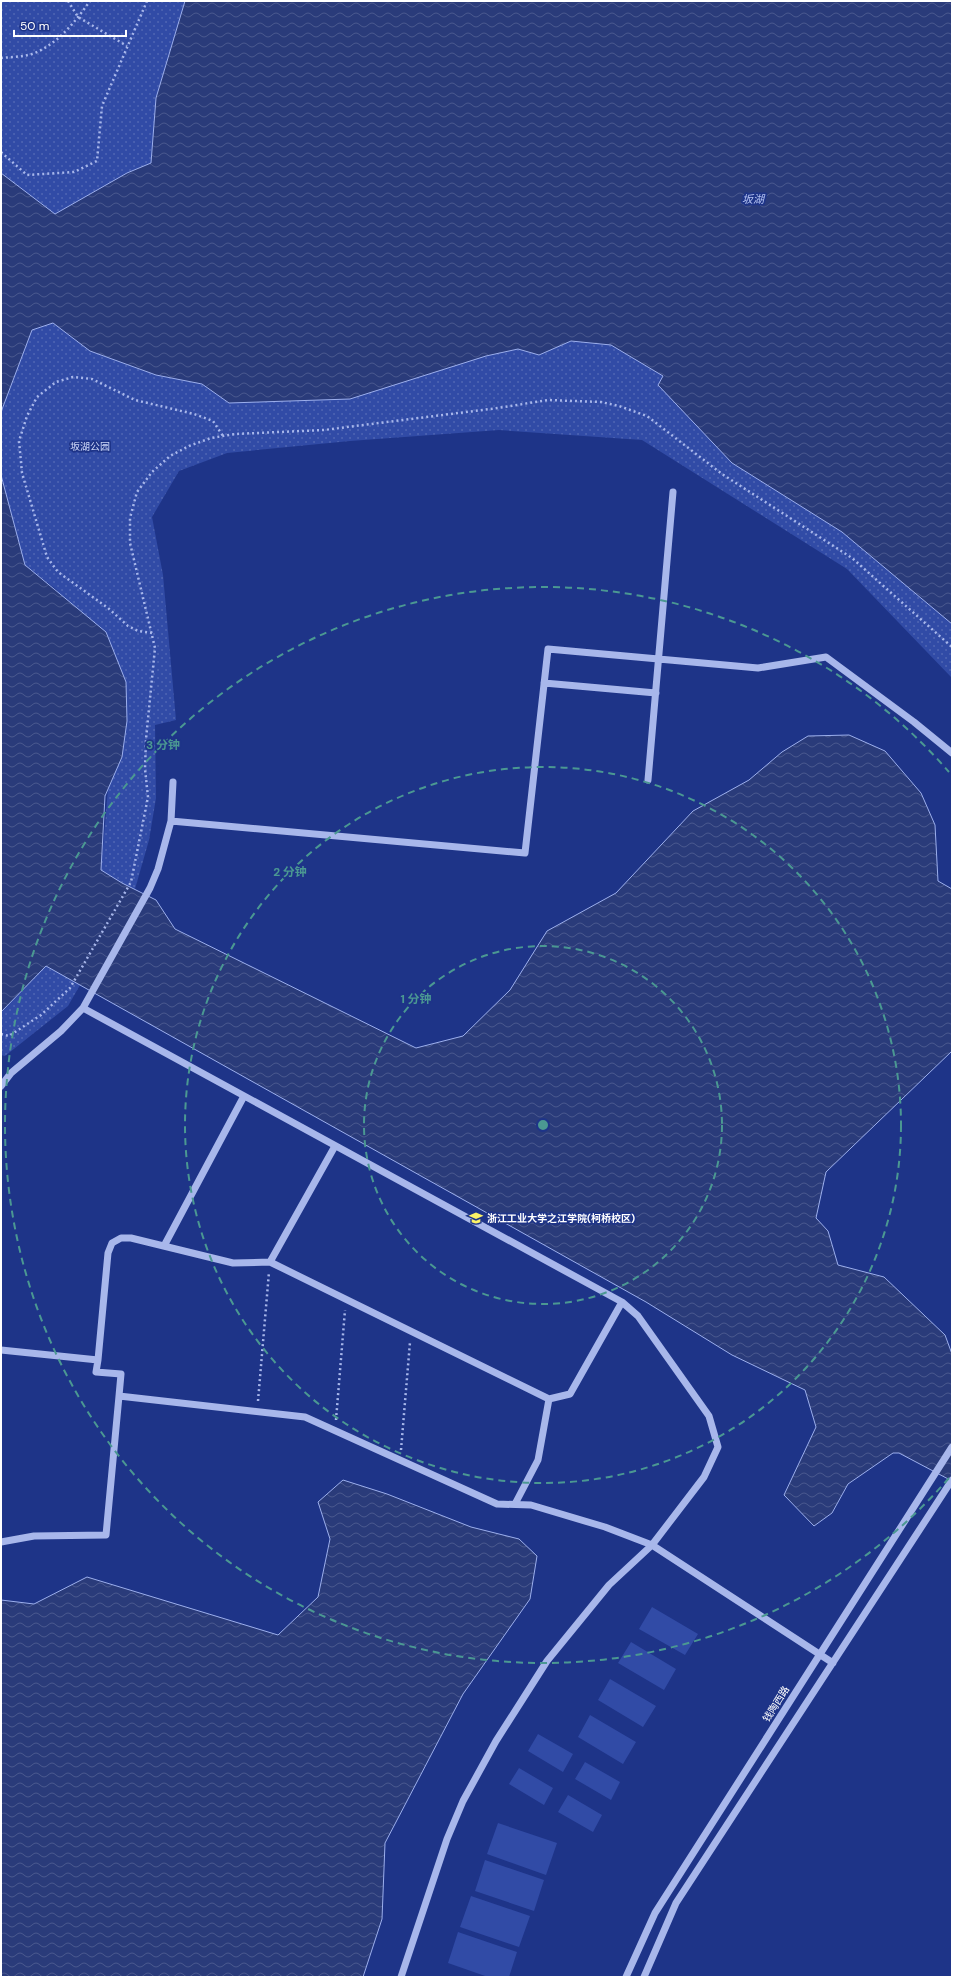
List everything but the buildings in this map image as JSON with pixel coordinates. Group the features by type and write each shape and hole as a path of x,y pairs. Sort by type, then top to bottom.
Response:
{"street":[{"path":"648,780 673,492"},
{"path":"171,821 525,853 548,649 758,668 826,657 914,722 952,753"},
{"path":"544,683 656,693"},
{"path":"1,1086 11,1073 61,1031 83,1008 150,888 158,869 171,821 173,782"},
{"path":"83,1008 622,1302 638,1316 709,1416 718,1447 704,1477 652,1545 609,1585 581,1617 547,1661 478,1772 446,1839 401,1977"},
{"path":"164,1246 244,1096"},
{"path":"270,1262 335,1146"},
{"path":"1,1542 34,1536 106,1535 121,1374 96,1372 108,1253 112,1243 121,1238 131,1238 233,1263 270,1262 549,1399 570,1394 622,1302"},
{"path":"1,1350 98,1360"},
{"path":"119,1396 305,1417 497,1504 531,1505 597,1524 652,1545 820,1653 833,1663"},
{"path":"515,1504 538,1460 549,1399"},
{"name":"钱陶西路","path":"626,1977 655,1913 930,1479 952,1447"},
{"path":"644,1977 676,1903 952,1480"}],"path":[{"path":"68,1 78,17 127,46"},
{"path":"1,58 30,54 44,48 70,27 90,1"},
{"path":"1,152 27,175 74,172 98,161 102,106 147,1"},
{"path":"152,633 138,631 128,626 108,608 58,572 47,557 22,473 19,441 27,416 37,397 56,382 73,377 92,379 135,400 194,414 213,421 223,436"},
{"path":"1,1034 9,1036 41,1015 70,988 131,882 148,797 145,769 146,739 155,648 130,543 130,518 137,492 152,472 170,456 189,446 211,438 223,436 270,432 324,430 498,408 548,400 601,402 635,411 647,416 722,474 852,558 952,646"},
{"path":"257,1412 270,1262"},
{"path":"335,1431 346,1299"},
{"path":"400,1460 411,1331"}],"green space":[{"path":"1,1 185,1 156,98 151,163 127,173 55,214 1,173"},
{"name":"坂湖公园","path":"53,323 90,351 156,375 202,384 229,403 518,349 539,355 571,341 611,345 663,376 732,463 842,532 952,624 952,678 847,569 642,440 499,430 350,441 227,453 179,471 152,517 163,575 176,720 155,725 156,798 149,840 135,889 68,1006 5,1056 1,1055 1,1012 46,966 68,978 122,883 101,870 108,789 122,757 57,590 25,565 1,475 1,412 32,330"},
{"path":"652,1607 698,1634 685,1655 639,1629"},
{"path":"631,1642 676,1669 664,1690 618,1663"},
{"path":"610,1679 656,1706 643,1727 598,1700"},
{"path":"590,1715 636,1742 623,1764 578,1737"},
{"path":"538,1734 573,1754 563,1772 528,1751"},
{"path":"585,1762 620,1782 611,1800 575,1779"},
{"path":"519,1768 553,1788 544,1805 509,1784"},
{"path":"568,1795 602,1815 593,1832 558,1812"},
{"path":"498,1823 557,1843 546,1875 487,1854"},
{"path":"485,1860 544,1880 534,1911 475,1891"},
{"path":"471,1896 530,1916 519,1947 460,1927"},
{"path":"458,1932 517,1952 509,1977 488,1977 448,1963"}],"water":[{"name":"坂湖","path":"185,1 952,1 952,624 842,532 732,463 658,385 663,376 611,345 571,341 539,355 518,349 486,356 350,399 229,403 202,384 156,375 90,351 53,323 32,330 1,412 1,173 55,214 127,173 151,163 156,98"},
{"path":"1,475 25,565 106,632 126,682 127,721 122,757 105,796 101,870 122,883 156,900 175,929 416,1048 463,1036 510,990 547,931 616,893 693,811 749,780 782,752 808,736 849,735 885,751 921,793 935,825 938,881 952,889 952,1051 826,1172 816,1218 828,1231 838,1265 884,1277 945,1335 952,1354 952,1481 899,1453 893,1453 848,1484 832,1513 814,1526 784,1495 816,1427 805,1390 732,1355 646,1302 46,966 1,1012"},
{"path":"343,1480 387,1494 471,1527 519,1539 537,1556 530,1599 463,1694 385,1843 382,1919 363,1977 1,1977 1,1600 34,1604 87,1577 278,1635 318,1597 330,1539 318,1502"}],"place":[{"name":"浙江工业大学之江学院(柯桥校区)","path":"476,1218"}]}
